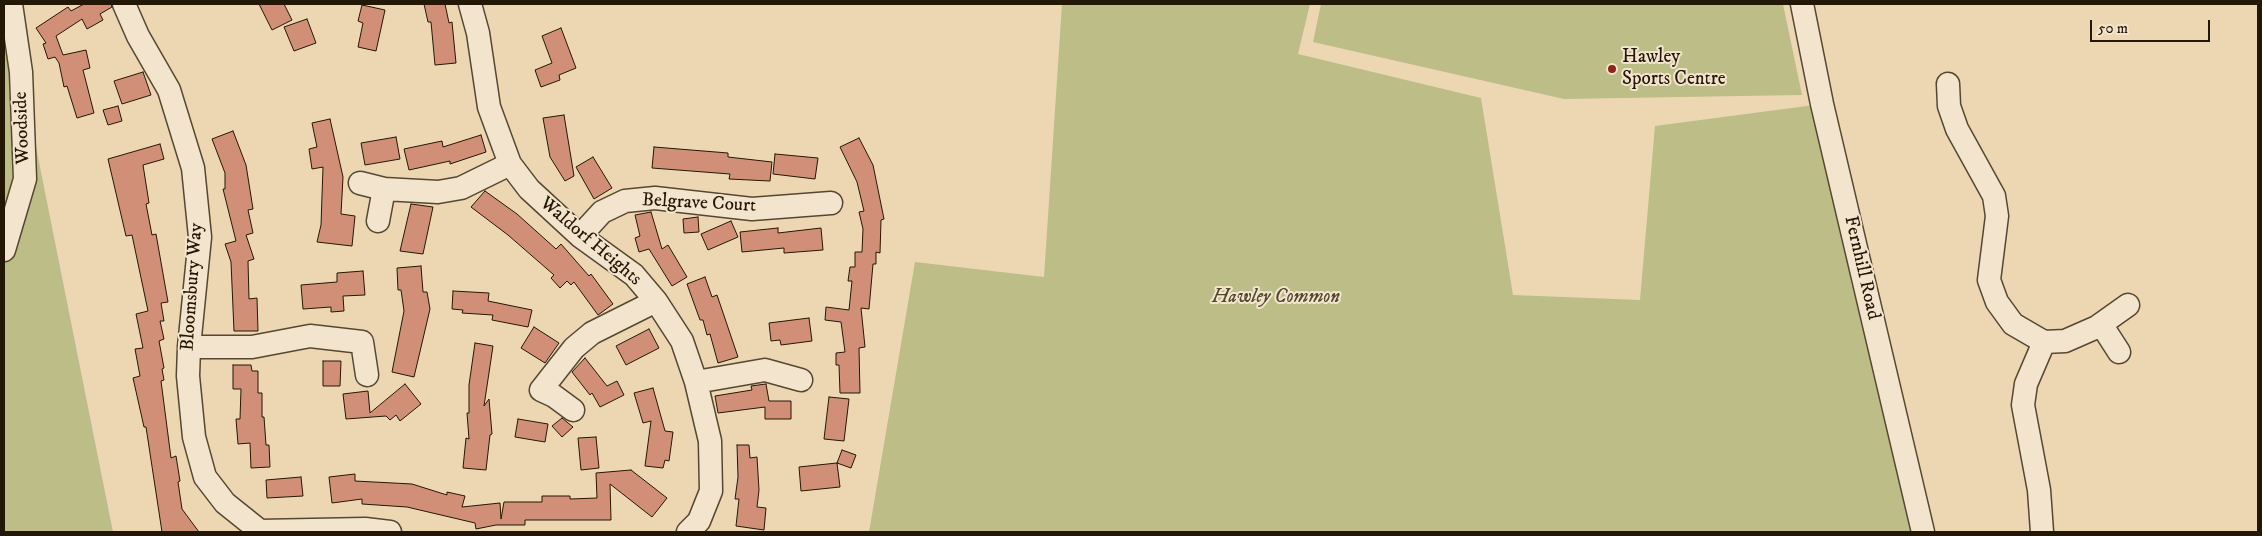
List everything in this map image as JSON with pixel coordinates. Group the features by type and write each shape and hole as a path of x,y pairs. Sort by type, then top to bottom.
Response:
{"street":[{"name":"Woodside","path":"4,250 24,180 21,72 11,4"},
{"name":"Bloomsbury Way","path":"124,4 138,36 169,90 193,168 200,237 188,376 194,437 205,477 225,503 260,531"},
{"name":"Waldorf Heights","path":"470,4 478,34 489,107 510,164 528,189 580,236 634,275 656,301 682,342 696,382 710,441 711,491 699,521 688,532"},
{"name":"Fernhill Road","path":"1802,4 1822,104 1923,532"},
{"path":"1948,84 1949,106 1957,129 1994,196 1997,225 1989,280 1997,302 2013,324 2044,342 2065,341 2101,324 2128,304"},
{"path":"360,183 384,189 438,192 454,189 510,164"},
{"path":"378,222 384,189"},
{"name":"Belgrave Court","path":"580,236 602,212 626,201 655,198 752,209 831,202"},
{"path":"572,410 554,396 541,390 574,348 592,333 656,301"},
{"path":"2101,324 2119,352"},
{"path":"189,347 252,347 310,336 362,342 367,375"},
{"path":"2042,532 2039,490 2023,405 2026,384 2044,342"},
{"path":"696,382 765,370 801,380"},
{"path":"260,531 364,529 390,532"}],"green space":[{"path":"4,4 21,72 113,532 4,532"},
{"name":"Hawley Common","path":"1062,4 1310,4 1298,54 1481,98 1513,295 1640,300 1655,126 1822,104 1927,532 869,532 915,262 1044,277"},
{"name":"Hawley Sports Centre","path":"1321,4 1783,4 1802,95 1564,99 1313,42"}],"building":[{"path":"84,4 111,4 112,7 100,14 103,20 87,29 82,19 56,36 63,55 86,50 90,68 83,70 94,113 77,118 67,86 64,87 59,63 55,57 48,59 43,44 46,43 36,28 68,7 71,11"},
{"path":"259,4 284,4 292,20 272,30"},
{"path":"424,4 445,4 449,23 452,22 456,63 435,65 431,22 428,22"},
{"path":"362,5 385,10 376,51 358,47 363,23 358,21"},
{"path":"307,19 316,43 294,51 284,27"},
{"path":"561,28 576,68 559,75 560,80 541,87 535,70 552,63 542,36"},
{"path":"143,72 151,95 122,104 114,81"},
{"path":"118,106 122,121 108,125 103,110"},
{"path":"564,115 574,176 565,181 550,157 543,118"},
{"path":"330,119 343,177 341,214 355,216 352,246 317,242 321,225 323,167 312,169 309,149 317,147 312,123"},
{"path":"233,131 246,165 253,209 248,210 253,233 246,235 254,259 248,261 249,299 257,298 258,331 234,331 231,262 225,244 236,241 223,189 225,189 225,173 212,139"},
{"path":"481,135 486,152 450,164 450,161 409,170 404,149 442,141 443,147"},
{"path":"396,137 400,159 365,165 361,143"},
{"path":"859,138 873,165 884,219 881,220 880,253 876,252 876,264 873,264 869,309 861,308 865,347 859,348 860,393 840,393 839,365 836,365 836,353 845,352 841,322 825,320 826,307 849,310 852,281 848,281 850,267 855,267 855,252 862,252 863,229 859,212 864,211 857,182 840,147"},
{"path":"160,144 164,159 143,165 149,203 146,204 152,235 156,234 168,302 161,303 164,321 160,321 164,339 159,341 164,368 162,369 164,380 161,381 171,458 176,456 182,509 199,532 162,532 146,427 144,427 133,378 140,376 135,349 143,348 136,314 148,311 132,235 126,236 108,159"},
{"path":"654,147 728,153 728,157 772,162 770,181 729,179 730,174 652,168"},
{"path":"775,154 818,158 815,179 773,174"},
{"path":"593,157 612,188 594,199 576,167"},
{"path":"485,191 517,214 556,249 561,244 589,276 591,274 613,304 598,315 574,282 571,285 567,281 560,288 551,278 554,275 508,235 471,207"},
{"path":"411,204 433,207 423,254 400,251"},
{"path":"651,212 662,249 668,245 687,277 672,286 649,249 639,252 635,238 640,236 635,215"},
{"path":"698,217 699,232 684,233 683,219"},
{"path":"731,221 738,237 708,250 701,234"},
{"path":"778,228 778,233 821,228 823,250 784,253 784,248 742,252 740,232"},
{"path":"421,266 423,292 427,292 430,309 414,377 392,372 404,311 401,290 398,290 397,268"},
{"path":"363,271 365,295 343,296 344,311 331,312 331,307 303,309 301,285 337,282 337,273"},
{"path":"705,277 712,297 717,295 738,357 718,363 710,334 707,335 703,320 700,320 687,284"},
{"path":"453,291 489,293 488,301 532,310 528,327 492,320 493,315 462,313 463,310 452,309"},
{"path":"809,318 812,341 781,345 780,340 771,341 769,323"},
{"path":"534,327 559,343 545,363 521,348"},
{"path":"649,329 659,348 626,365 616,346"},
{"path":"475,343 493,346 484,406 489,399 492,434 490,435 486,470 463,468 466,438 469,439 467,413 469,413 469,385"},
{"path":"585,358 607,386 617,381 624,395 600,407 592,393 590,395 572,372"},
{"path":"323,361 341,361 340,386 323,386"},
{"path":"233,365 251,365 252,371 258,371 258,393 262,393 262,417 264,417 266,445 269,445 270,467 251,468 250,443 238,444 236,419 240,419 241,389 233,389"},
{"path":"405,384 421,404 400,421 396,415 390,420 386,416 346,419 343,394 368,391 370,413"},
{"path":"766,384 769,401 791,401 791,419 765,419 765,407 718,413 715,396 752,390 751,386"},
{"path":"653,388 665,431 673,432 669,461 665,460 663,468 645,466 651,421 643,423 634,393"},
{"path":"829,397 849,399 844,441 824,439"},
{"path":"562,418 573,427 562,437 552,426"},
{"path":"518,419 548,424 545,442 515,437"},
{"path":"596,437 599,468 581,470 578,438"},
{"path":"737,445 749,445 750,458 757,457 759,490 757,507 766,508 764,530 736,526 739,499 735,499 738,477"},
{"path":"842,450 856,455 851,468 837,463"},
{"path":"837,463 840,487 801,491 799,467"},
{"path":"631,470 667,498 652,517 610,484 611,520 525,520 525,525 496,525 476,529 475,523 407,507 362,504 362,499 332,503 329,477 355,474 355,481 412,484 447,495 447,492 465,496 462,507 500,503 501,519 504,502 542,502 542,496 570,496 570,499 597,498 596,473"},
{"path":"301,477 303,496 267,498 266,480"}],"place":[{"name":"Hawley Sports Centre","path":"1612,69"}]}
